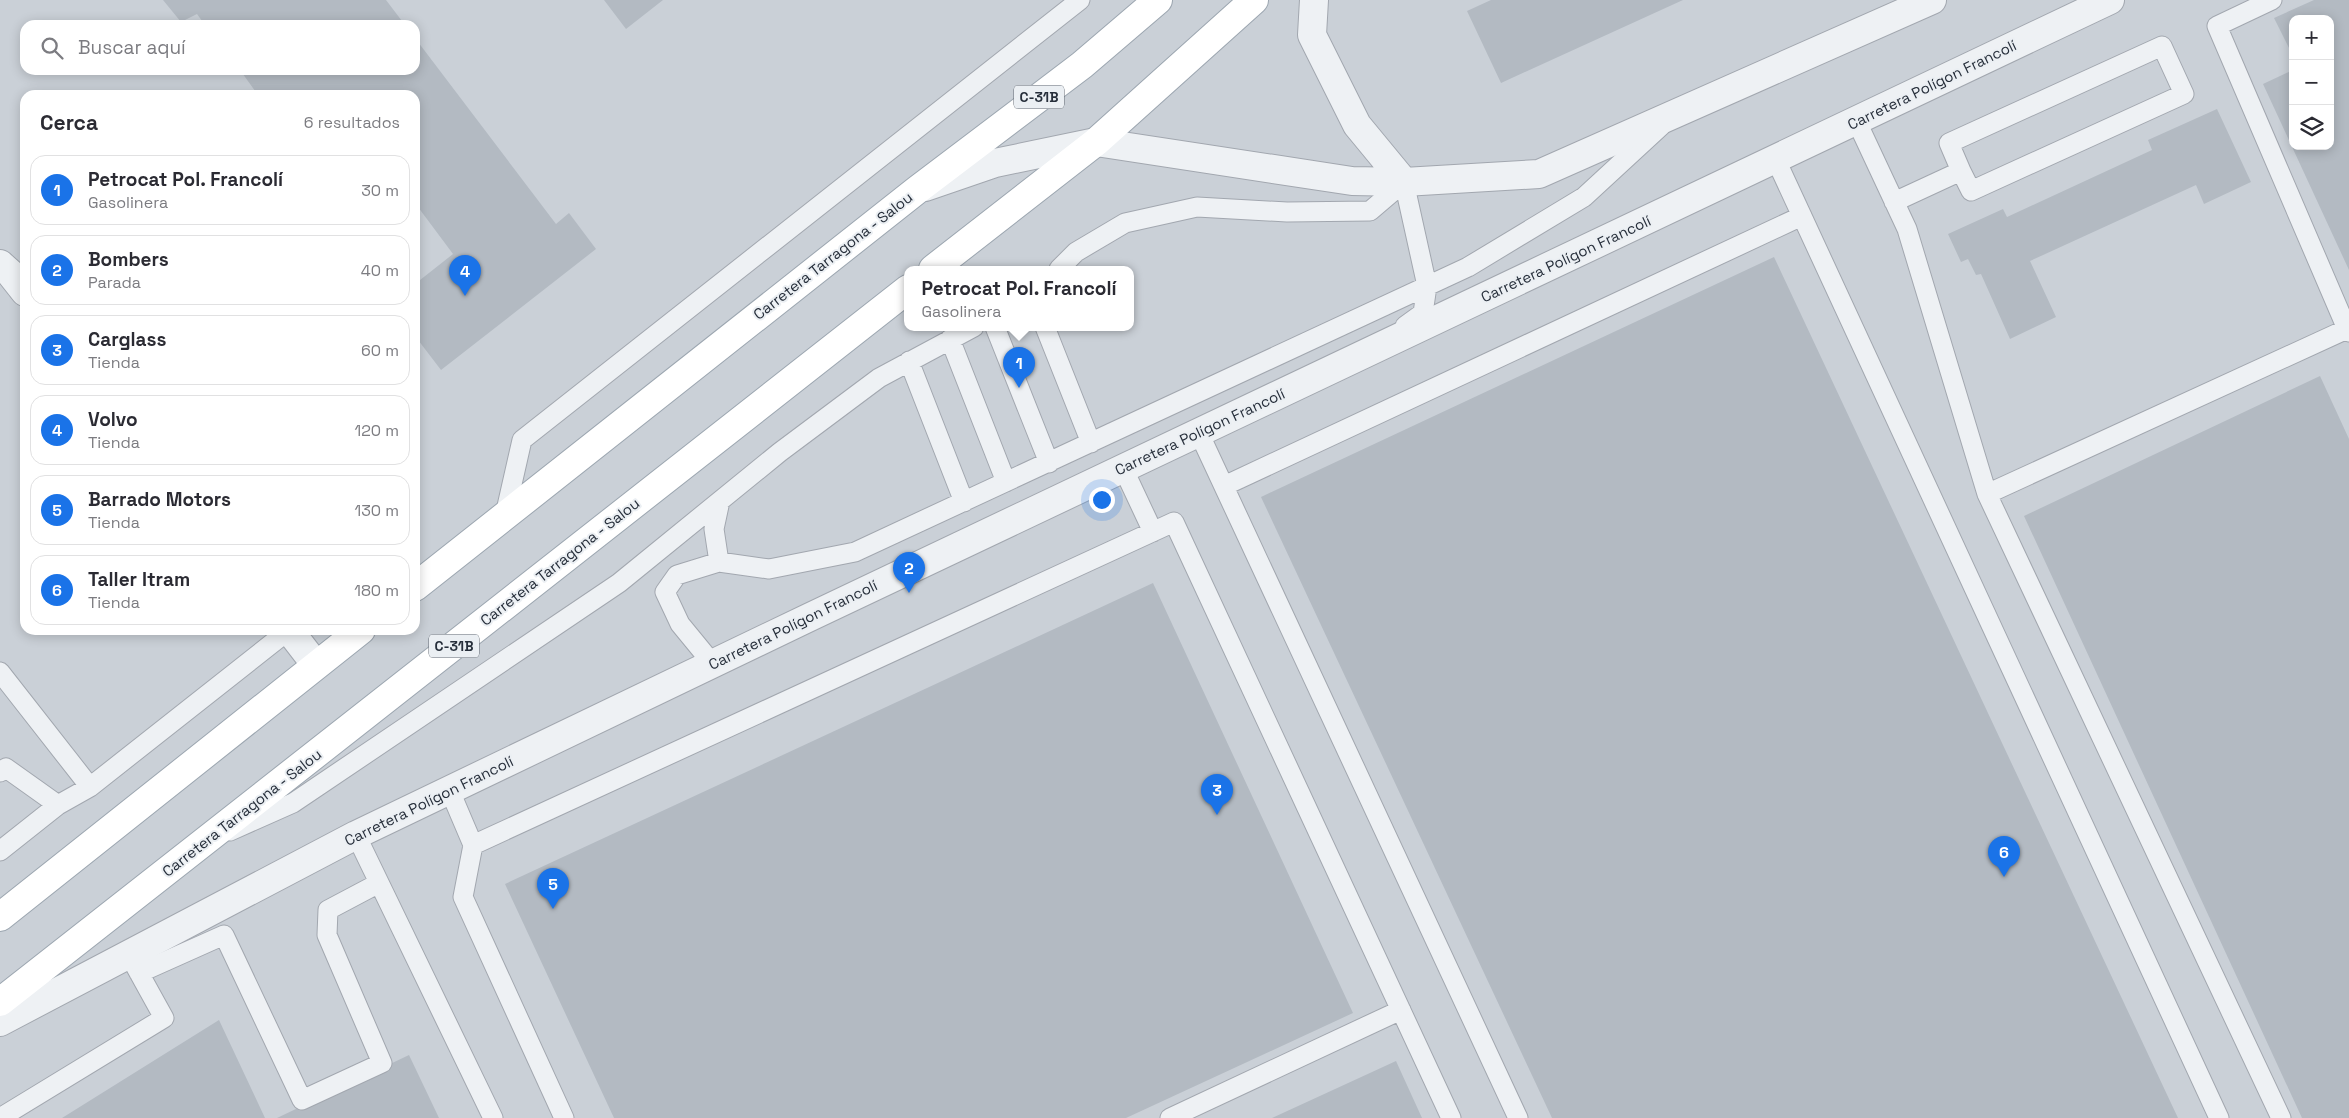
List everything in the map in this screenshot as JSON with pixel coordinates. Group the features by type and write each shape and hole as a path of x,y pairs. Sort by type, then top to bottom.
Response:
{"main road":[{"name":"Carretera Tarragona - Salou","path":"420,583 917,190 1082,65 1158,0"},
{"path":"937,266 1096,142 1254,0"},
{"name":"Carretera Tarragona - Salou","path":"0,1002 904,292"},
{"path":"0,917 355,635"}],"street":[{"path":"1314,0 1312,35 1357,125 1404,182"},
{"path":"917,190 994,163 1096,142 1352,181 1404,182 1539,174 1932,0"},
{"name":"Carretera Polígon Francolí","path":"0,1022 134,964 356,835 712,663 1857,122 2110,0"},
{"path":"293,635 316,666"}],"lane":[{"path":"505,515 522,440 1080,0"},
{"path":"1988,494 2348,330 2217,26 2262,2"},
{"path":"2162,46 2184,94 1970,191 1961,171 1949,143 2162,46"},
{"path":"712,663 680,624 665,592 677,575 719,562 770,570 855,552 1049,463 1468,267 1584,197 1671,116"},
{"path":"1857,122 1907,229 1988,494 2281,1118"},
{"path":"1776,160 2219,1118"},
{"path":"1894,202 1961,171"},
{"path":"1062,266 1076,252 1125,223 1197,207 1287,212 1370,211 1404,182 1427,286 1423,313 1363,355"},
{"path":"1224,486 1802,216"},
{"path":"203,843 293,803 619,583 787,446 879,378 966,331"},
{"path":"997,331 1049,463"},
{"path":"1047,331 1091,443"},
{"path":"950,339 1006,482"},
{"path":"909,361 964,502"},
{"path":"1199,432 1518,1118"},
{"path":"1124,468 1153,532"},
{"path":"719,562 714,529 720,502"},
{"path":"473,845 1174,522 1451,1118"},
{"path":"0,851 58,806 90,786 283,635"},
{"path":"0,672 90,786"},
{"path":"2,766 58,806"},
{"path":"450,791 473,845 463,898 564,1118"},
{"path":"356,835 493,1118"},
{"path":"0,1118 164,1018 134,964 224,935 302,1100 382,1063 327,935 328,910 379,883"},
{"path":"1170,1118 1401,1010"}],"shaded area":[{"path":"0,0 2349,0 2349,1118 0,1118"}],"building":[{"path":"163,0 386,0 401,20 201,20 197,14 185,20 179,20"},
{"path":"604,0 663,0 626,29"},
{"path":"1491,0 1683,0 1501,83 1467,11"},
{"path":"2314,0 2349,0 2349,270 2294,150 2334,150 2334,15 2289,15 2289,48 2274,18"},
{"path":"420,45 556,224 569,213 596,249 441,370 420,343 420,280 453,254 420,210 420,90 254,90 244,75 420,75"},
{"path":"2289,72 2289,140 2263,84"},
{"path":"2217,109 2251,182 2204,204 2196,185 2030,261 2056,317 2010,339 1981,274 1976,275 1968,259 1961,262 1948,234 2003,209 2007,217 2152,150 2148,140"},
{"path":"1774,257 2178,1118 1552,1118 1261,497"},
{"path":"2320,376 2349,439 2349,1118 2302,1118 2024,516"},
{"path":"1153,583 1353,1013 1126,1118 614,1118 505,884"},
{"path":"219,1020 265,1118 62,1118"},
{"path":"409,1055 439,1118 277,1118"},
{"path":"1396,1061 1422,1118 1272,1118"}],"place":[{"name":"Volvo","path":"465,296"},
{"name":"Petrocat Pol. Francolí","path":"1019,388"},
{"name":"Bombers","path":"909,593"},
{"name":"Carglass","path":"1217,815"},
{"name":"Taller Itram","path":"2004,877"},
{"name":"Barrado Motors","path":"553,909"}]}
